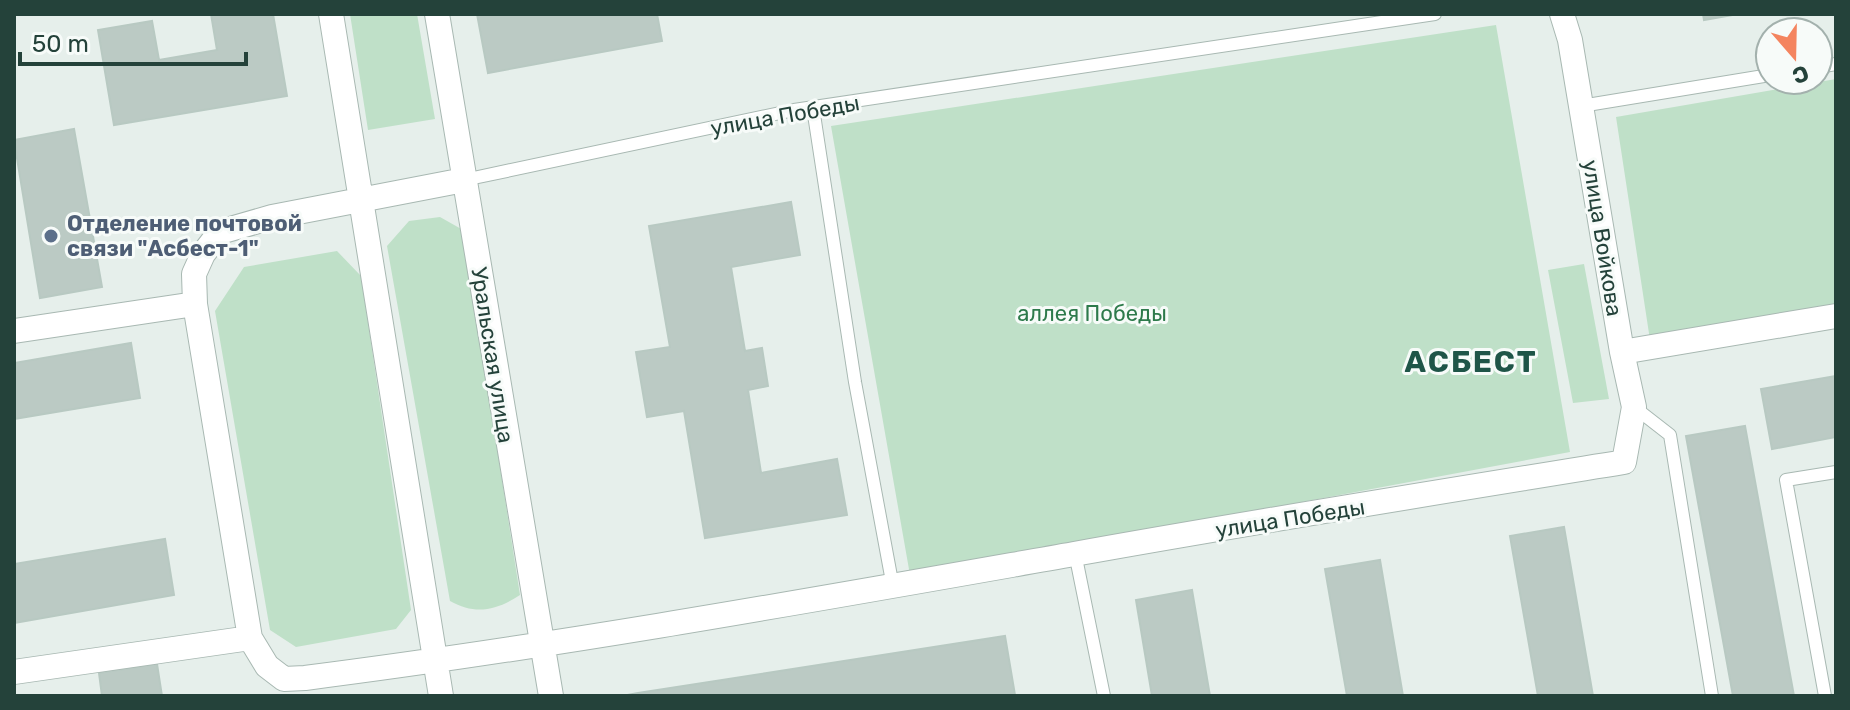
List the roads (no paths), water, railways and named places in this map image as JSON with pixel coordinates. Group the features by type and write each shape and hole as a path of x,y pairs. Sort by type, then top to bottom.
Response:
{"street":[{"path":"331,14 441,696"},
{"name":"Уральская улица","path":"437,14 551,696"},
{"name":"улица Войкова","path":"1562,14 1570,40 1634,407 1624,462"},
{"name":"улица Победы","path":"464,180 272,217 220,232 203,254 194,274 195,304 250,638 267,666 284,679 435,661 893,587 1075,553 1624,462"},
{"path":"14,331 195,304"},
{"path":"1622,352 1836,316"},
{"path":"14,672 250,638"}],"lane":[{"name":"улица Победы","path":"464,180 813,108 1435,14"},
{"path":"1581,106 1754,78"},
{"path":"813,108 855,382 893,587"},
{"path":"1634,407 1670,435 1712,696"},
{"path":"1825,696 1786,480 1836,472"},
{"path":"1075,553 1104,696"}],"place":[{"name":"Отделение почтовой связи \"Асбест-1\"","path":"51,236"}],"district":[{"name":"АСБЕСТ","path":"1471,362"}],"park label":[{"name":"аллея Победы","path":"1092,313"}]}
